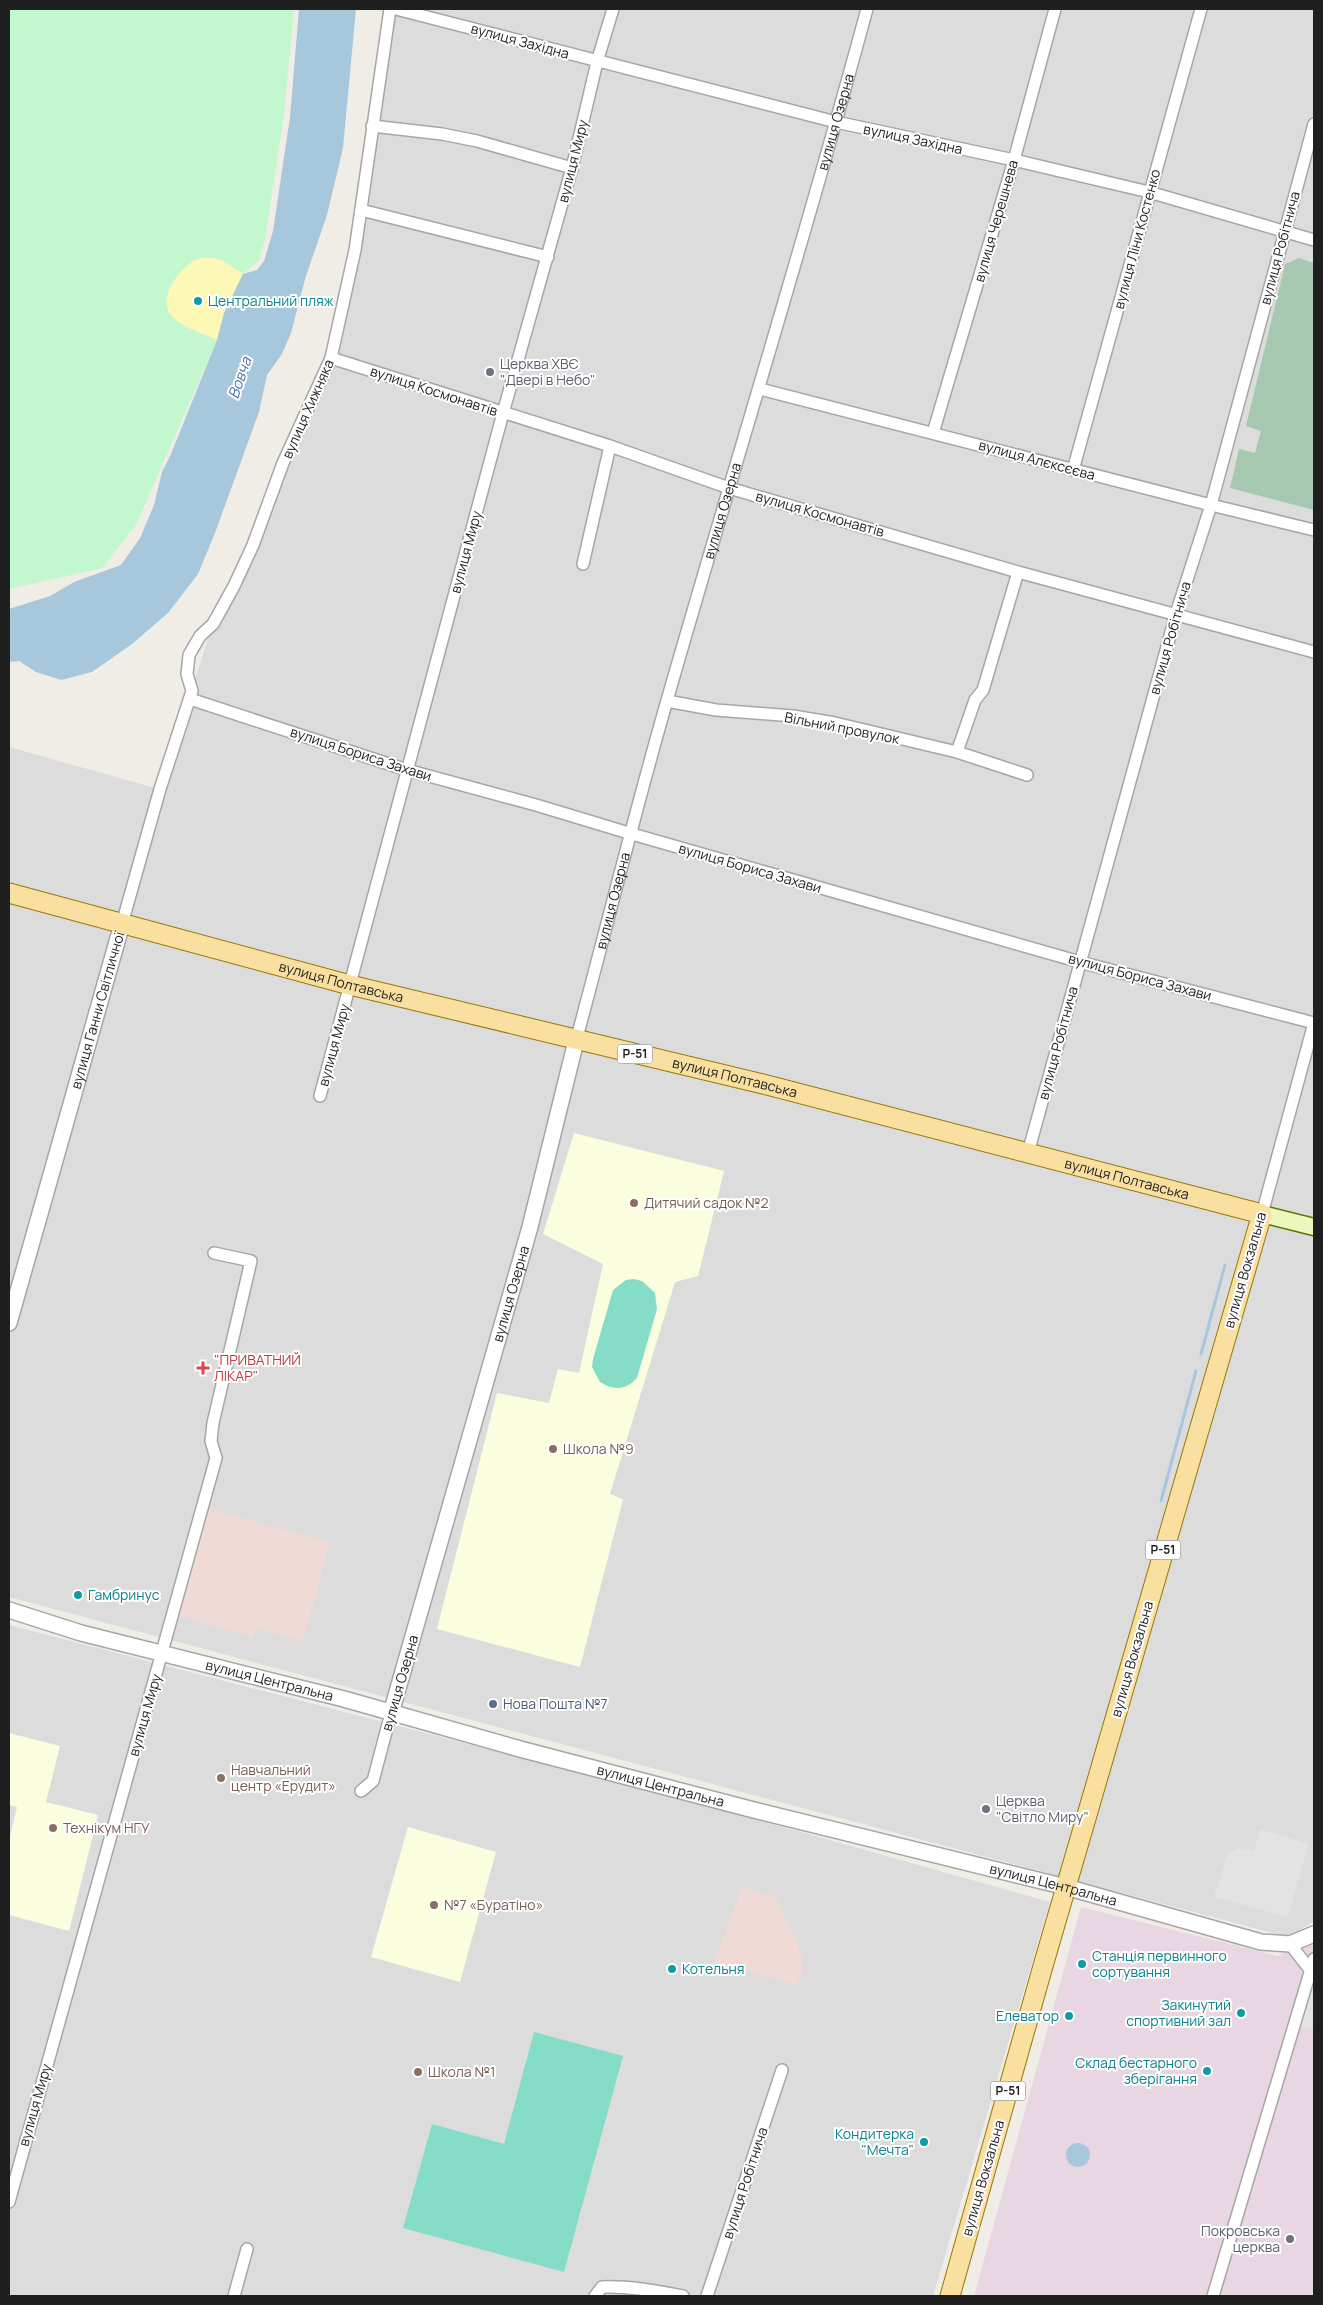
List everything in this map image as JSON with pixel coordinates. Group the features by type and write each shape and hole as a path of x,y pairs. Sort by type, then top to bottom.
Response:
{"main road":[{"name":"вулиця Полтавська","path":"9,893 350,984 763,1084 1314,1228"},
{"name":"вулиця Вокзальна","path":"950,2296 1066,1887 1262,1214"}],"street":[{"name":"вулиця Хижняка","path":"190,699 192,690 187,674 189,655 200,636 212,624 234,586 253,545 283,463 331,358 355,250 390,9"},
{"name":"вулиця Західна","path":"396,9 836,122 1014,160 1150,192 1314,240"},
{"name":"вулиця Миру","path":"320,1096 503,413 572,168 597,62 613,9"},
{"name":"вулиця Озерна","path":"361,1791 372,1781 530,1227 576,1040 667,701 728,488 760,389 867,9"},
{"name":"вулиця Черешнева","path":"933,433 1014,160 1055,9"},
{"name":"вулиця Ліни Костенко","path":"1073,470 1201,9"},
{"name":"вулиця Робітнича","path":"1028,1153 1176,614 1211,506 1314,124"},
{"path":"372,126 477,140 572,168"},
{"path":"361,210 548,257"},
{"name":"вулиця Космонавтів","path":"331,358 610,446 728,488 1018,572 1314,652"},
{"name":"вулиця Алєксєєва","path":"760,389 1211,506 1314,530"},
{"path":"582,564 610,446"},
{"path":"957,752 975,700 983,690 1018,572"},
{"name":"вулиця Бориса Захави","path":"190,699 407,770 536,805 1080,962 1314,1023"},
{"name":"вулиця Ганни Світличної","path":"9,1323 160,790 190,699"},
{"name":"Вільний провулок","path":"667,701 716,710 793,716 826,722 957,752 1027,775"},
{"name":"вулиця Вокзальна","path":"1262,1214 1314,1023"},
{"name":"вулиця Миру","path":"9,2202 216,1458 211,1441 213,1423 251,1261 214,1253"},
{"name":"вулиця Центральна","path":"9,1610 81,1633 391,1713 742,1807 1066,1887 1261,1942 1290,1944 1314,1934"},
{"path":"1290,1944 1311,1971"},
{"path":"1213,2296 1314,1959"},
{"name":"вулиця Робітнича","path":"707,2296 782,2070"},
{"path":"234,2296 247,2248"},
{"path":"595,2296 602,2287 653,2290 683,2296"}],"shaded area":[{"path":"390,9 1314,9 1314,1921 1288,1937 9,1597 9,747 159,789 213,624 331,358 361,210"},
{"path":"1299,258 1314,263 1314,510 1230,488 1239,449 1255,453 1261,431 1246,426 1285,264"},
{"name":"Школа №9","path":"574,1133 724,1171 698,1276 675,1282 610,1494 623,1499 580,1667 437,1629 497,1393 549,1403 558,1369 579,1373 603,1264 543,1234"},
{"path":"205,1508 330,1542 303,1641 256,1628 253,1637 175,1615"},
{"path":"9,1625 737,1814 1050,1902 933,2296 9,2296"},
{"name":"Технікум НГУ","path":"9,1733 60,1746 46,1802 98,1815 69,1931 9,1915 9,1841 17,1807 9,1805"},
{"name":"№7 «Буратіно»","path":"408,1827 496,1852 460,1982 371,1957"},
{"path":"1260,1829 1309,1844 1288,1917 1214,1897 1228,1852 1240,1848 1254,1851"},
{"path":"742,1887 776,1898 799,1948 804,1968 797,1985 714,1963"},
{"path":"1081,1907 1278,1956 1314,1937 1314,2296 974,2296"},
{"path":"1314,1981 1314,2025 1310,2028 1300,2026"}],"sand":[{"name":"Центральний пляж","path":"203,258 219,259 243,274 224,313 217,340 179,323 167,308 168,294 179,273 191,262"}],"green space":[{"path":"9,9 294,9 284,114 265,240 259,260 243,274 219,260 208,257 202,258 187,266 169,290 167,307 174,319 217,340 136,525 102,568 9,589"},
{"path":"626,1280 642,1281 655,1293 657,1309 637,1378 629,1385 615,1388 600,1382 592,1367 593,1359 613,1290"},
{"path":"534,2032 623,2056 564,2272 403,2228 432,2124 504,2144"}],"water":[{"name":"Вовча","path":"299,9 356,9 343,148 327,215 306,276 291,333 282,354 267,375 259,412 198,574 168,613 132,644 92,672 61,680 36,672 19,661 9,662 9,609 50,596 74,582 121,565 140,538 154,505 162,472 217,340 224,313 243,274 257,270 264,261 273,231 290,117"},
{"path":"1078,2143 1087,2146 1090,2155 1087,2164 1078,2167 1069,2164 1066,2155 1069,2146"}],"waterway":[{"path":"1201,1354 1225,1265"},
{"path":"1161,1501 1196,1371"}],"place":[{"name":"Центральний пляж","path":"198,301"},
{"name":"Церква ХВЄ \"Двері в Небо\"","path":"490,372"},
{"name":"Дитячий садок №2","path":"634,1203"},
{"name":"\"ПРИВАТНИЙ ЛІКАР\"","path":"203,1368"},
{"name":"Школа №9","path":"553,1449"},
{"name":"Гамбринус","path":"78,1595"},
{"name":"Нова Пошта №7","path":"493,1704"},
{"name":"Навчальний центр «Ерудит»","path":"221,1778"},
{"name":"Церква \"Світло Миру\"","path":"986,1809"},
{"name":"Технікум НГУ","path":"53,1828"},
{"name":"№7 «Буратіно»","path":"434,1905"},
{"name":"Станція первинного сортування","path":"1082,1964"},
{"name":"Котельня","path":"672,1969"},
{"name":"Закинутий спортивний зал","path":"1241,2013"},
{"name":"Елеватор","path":"1069,2016"},
{"name":"Склад бестарного зберігання","path":"1207,2071"},
{"name":"Школа №1","path":"418,2072"},
{"name":"Кондитерка \"Мечта\"","path":"924,2142"},
{"name":"Покровська церква","path":"1290,2239"}]}
